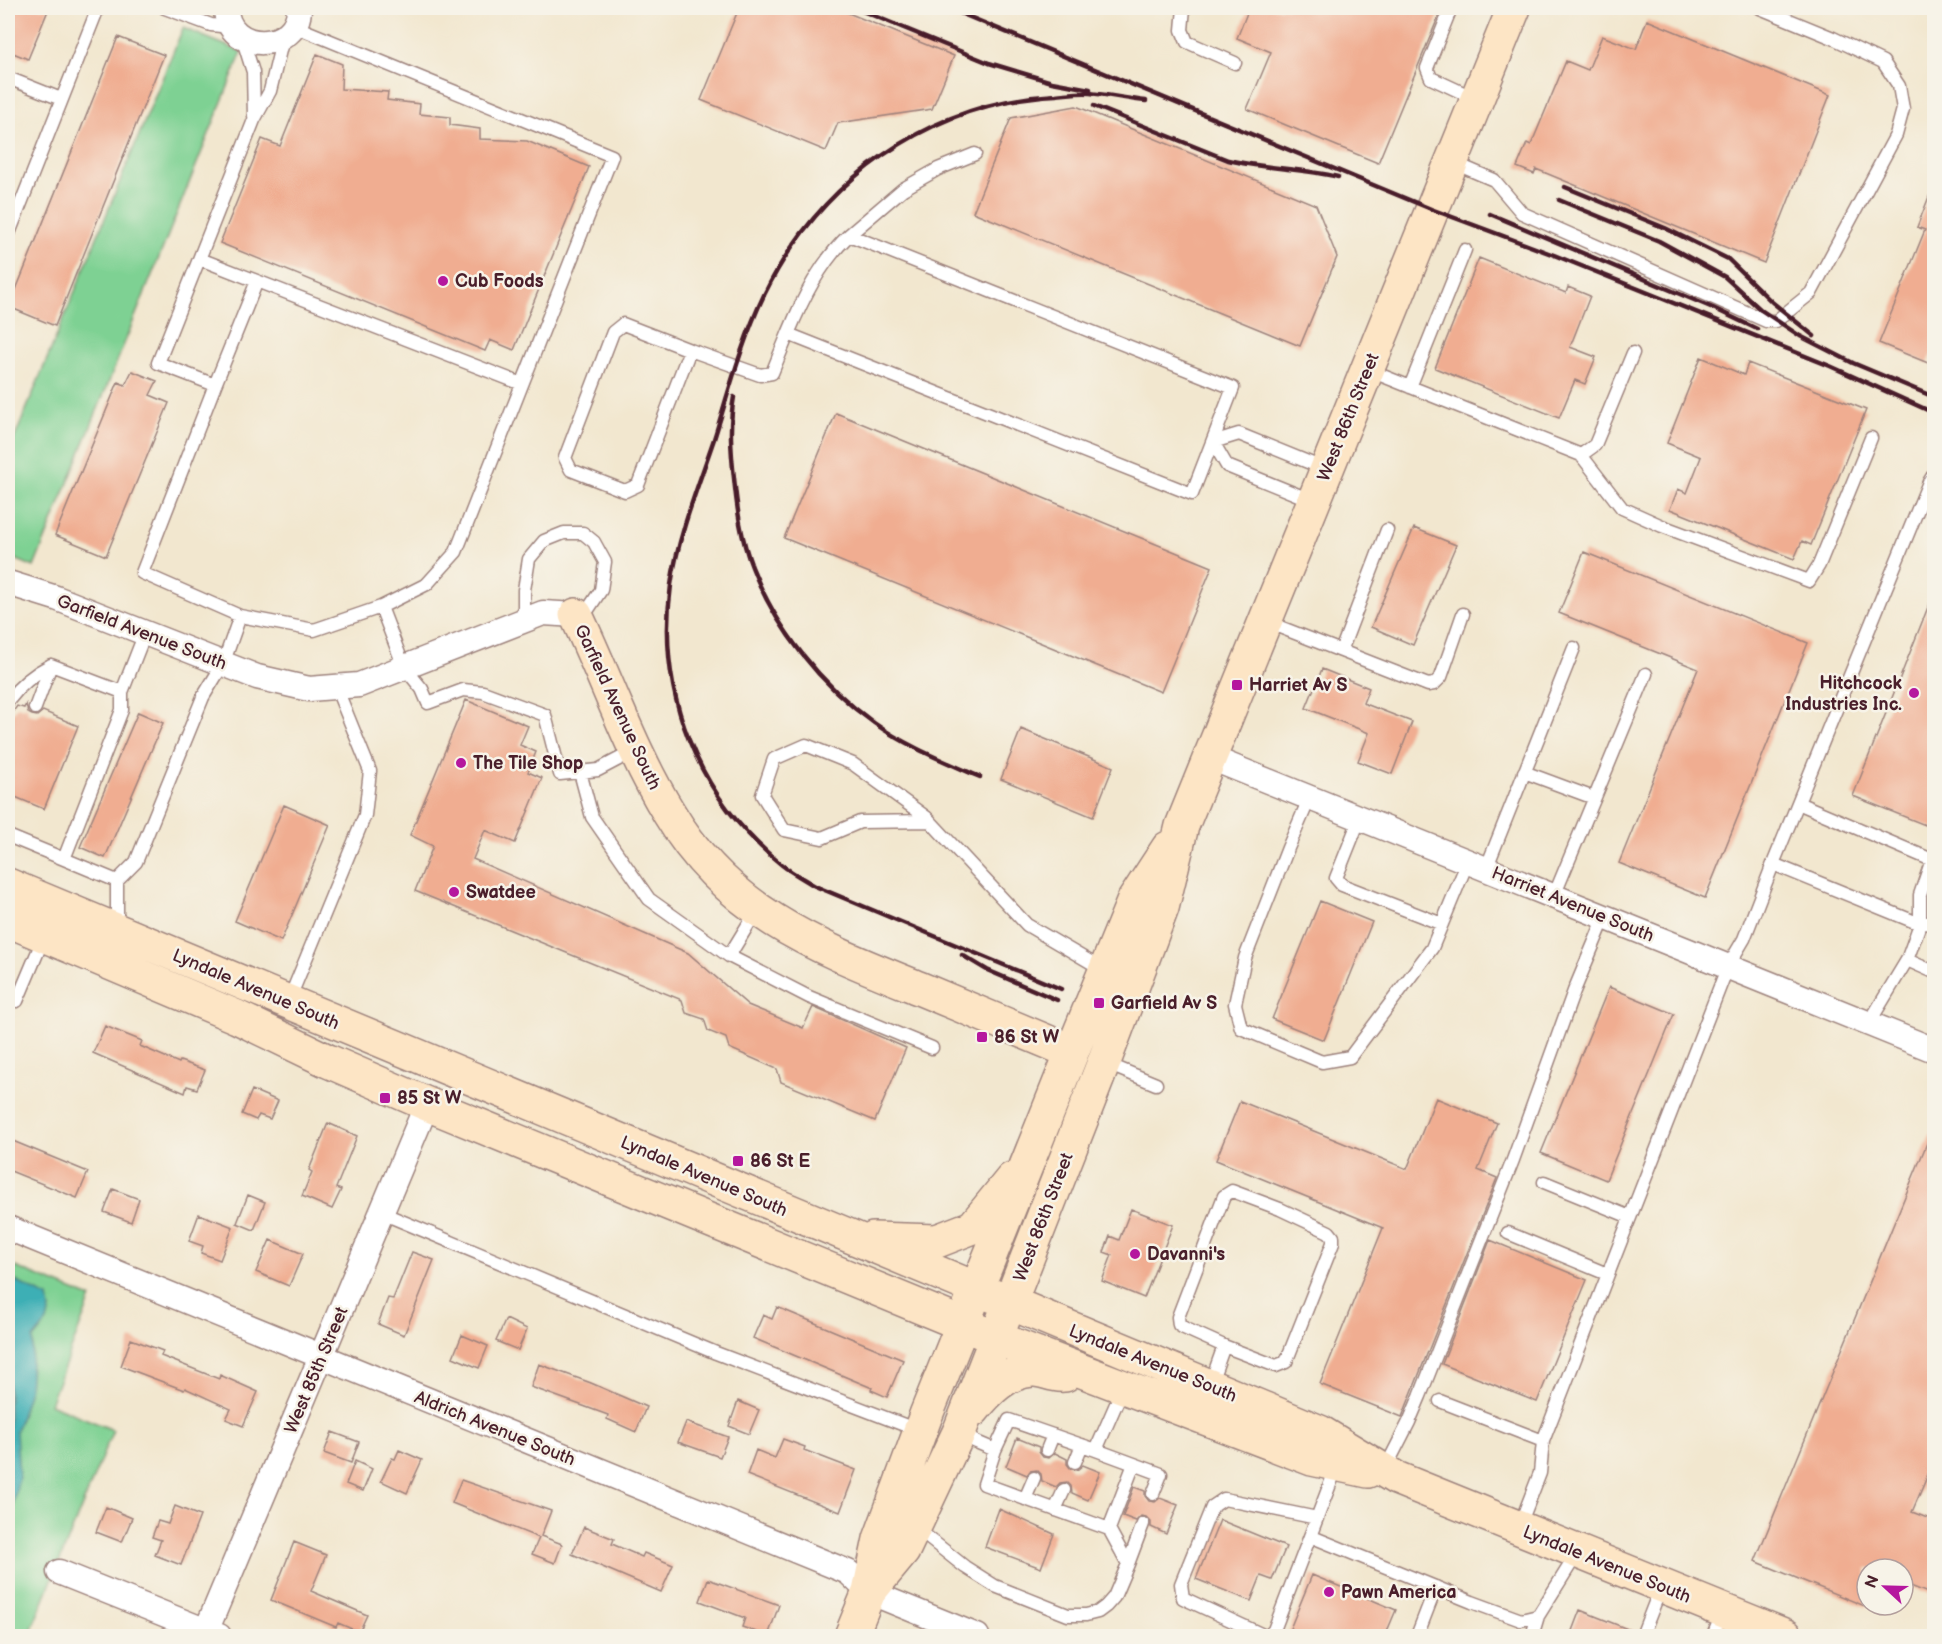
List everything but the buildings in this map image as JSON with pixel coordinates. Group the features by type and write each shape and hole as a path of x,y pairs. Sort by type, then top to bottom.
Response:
{"street":[{"name":"West 86th Street","path":"869,1592 903,1551 963,1423 1162,908 1182,826 1514,8"},
{"path":"233,24 256,43 270,42 292,23"},
{"name":"Garfield Avenue South","path":"8,583 56,598 257,677 309,689 358,685 543,613 578,619 669,814 700,857 739,896 783,927 830,952 1072,1052 1104,1062"},
{"name":"Harriet Avenue South","path":"1211,758 1935,1050"},
{"name":"West 86th Street","path":"851,1636 869,1592 880,1539 921,1431 1134,900 1182,826"},
{"name":"Lyndale Avenue South","path":"8,885 1320,1432 1387,1474 1661,1586 1718,1624 1786,1636"},
{"name":"Lyndale Avenue South","path":"8,920 237,1017 328,1061 428,1104 963,1325 1312,1459 1387,1474"},
{"name":"West 85th Street","path":"210,1635 321,1357 428,1104"},
{"path":"854,1239 938,1241 973,1227 1029,1160"},
{"name":"Aldrich Avenue South","path":"8,1228 848,1572 869,1592 977,1636"},
{"path":"963,1423 984,1395 1004,1378 1032,1370 1058,1376 1083,1372"},
{"path":"59,1572 210,1635"}],"lane":[{"path":"8,236 12,213 98,8"},
{"path":"165,8 211,25 233,24 253,72 254,120"},
{"path":"1184,8 1182,30 1187,42 1235,63"},
{"path":"1451,8 1427,68 1431,78 1477,99"},
{"path":"1451,161 1494,180 1522,213 1766,321 1776,321 1811,293 1896,135 1903,109 1899,86 1883,62 1833,38 1760,8"},
{"path":"215,385 158,363 254,120 270,91 292,23 612,156 456,552 427,584 381,607 314,630 240,616 142,573 256,281"},
{"path":"8,78 61,99"},
{"path":"690,351 638,484 625,491 570,470 565,458 613,332 623,324 690,351 760,375 772,373 818,273 835,248 903,189 938,169 975,154"},
{"path":"788,334 1192,494 1233,388 849,236"},
{"path":"1410,387 1465,250"},
{"path":"200,259 522,384"},
{"path":"1581,455 1595,445 1633,353"},
{"path":"1367,369 1581,455 1622,508 1662,526 1809,581 1819,565 1871,438"},
{"path":"1213,442 1239,435 1327,470"},
{"path":"1213,442 1227,466 1314,502"},
{"path":"1519,1528 1540,1473 1543,1441 1728,966 1743,939 1893,568 1929,482 1935,474"},
{"path":"1341,651 1387,530"},
{"path":"524,620 524,590 529,559 544,541 564,533 583,533 594,542 605,562 601,590 578,619"},
{"path":"381,607 404,667 423,689 428,703 463,690 483,693 545,715 560,774 598,770 637,749"},
{"path":"1266,621 1428,685 1434,684 1441,677 1463,614"},
{"path":"117,931 117,881 136,862 203,697 223,664 240,616"},
{"path":"64,859 122,710 122,692 145,633"},
{"path":"1310,797 1245,958 1235,1004 1241,1028 1322,1062 1350,1058 1432,948 1442,924 1477,865 1524,772 1574,648"},
{"path":"8,701 36,672 51,665 122,692"},
{"path":"34,708 51,665"},
{"path":"1554,896 1646,674"},
{"path":"288,1002 365,814 370,771 336,687"},
{"path":"930,821 860,822 822,838 784,830 762,795 774,759 806,745 853,764 930,821 1027,925 1105,971"},
{"path":"580,772 592,816 649,899 729,956 809,997 932,1048"},
{"path":"1524,772 1594,798"},
{"path":"1798,803 1932,860 1920,895 1920,924 1907,960 1869,1023"},
{"path":"1360,818 1336,878 1342,885 1442,924"},
{"path":"8,836 117,881"},
{"path":"1773,864 1920,924 1935,922"},
{"path":"729,956 758,909"},
{"path":"1387,1474 1513,1160 1574,991 1605,917"},
{"path":"8,997 17,1000 45,935"},
{"path":"1907,960 1935,972"},
{"path":"1104,1062 1156,1084"},
{"path":"1544,1182 1630,1217"},
{"path":"1232,1191 1280,1209 1329,1232 1333,1237 1333,1243 1286,1362 1276,1366 1224,1346 1179,1325 1178,1317 1224,1196 1232,1191"},
{"path":"382,1213 716,1353 921,1431"},
{"path":"1508,1233 1607,1274"},
{"path":"1209,1386 1224,1346"},
{"path":"1096,1450 1123,1388"},
{"path":"1440,1401 1543,1441"},
{"path":"1128,1564 1109,1529 984,1484 995,1450 1009,1420 1161,1474 1153,1494"},
{"path":"963,1423 971,1439 995,1450"},
{"path":"1047,1450 1053,1435"},
{"path":"1075,1462 1082,1445"},
{"path":"1109,1529 1134,1464"},
{"path":"1317,1518 1224,1499 1212,1507 1181,1584 1183,1598 1266,1636 1274,1630 1317,1518 1337,1465"},
{"path":"1025,1499 1034,1478"},
{"path":"1055,1510 1064,1490"},
{"path":"915,1527 964,1567 995,1586 1068,1615 1086,1615 1098,1612 1114,1597 1143,1524"},
{"path":"1310,1536 1521,1620 1538,1616"},
{"path":"1532,1636 1538,1616 1578,1552"},
{"path":"1642,1636 1661,1586"},
{"path":"1417,1636 1436,1587"}],"green space":[{"path":"183,28 242,52 34,567 8,556 8,454"},
{"path":"8,1264 91,1298 50,1404 113,1430 29,1636 8,1636"}],"water":[{"path":"9,1278 48,1297 50,1309 47,1322 33,1339 29,1390 16,1432 19,1477 8,1531"}],"railway":[{"path":"855,8 989,63 1052,82 1090,89"},
{"path":"948,8 1431,209 1554,255 1830,366 1934,413"},
{"path":"1061,989 815,886 782,865 752,838 727,808 706,775 689,740 677,703 670,665 668,625 671,585 678,548 689,511 756,312 787,254 815,217 847,184 883,155 922,132 965,113 1009,101 1078,93 1146,101"},
{"path":"1094,106 1228,160 1338,177"},
{"path":"1565,187 1665,228 1728,259 1772,302 1814,336"},
{"path":"1559,200 1659,241 1725,277 1761,310 1800,336 1853,363 1934,397"},
{"path":"1490,214 1713,308 1757,329"},
{"path":"734,397 731,417 731,448 742,534 762,590 787,634 818,673 874,723 912,746 980,777"},
{"path":"962,955 987,970 1057,1000"}],"place":[{"name":"Cub Foods","path":"443,281"},
{"name":"Harriet Av S","path":"1237,685"},
{"name":"Hitchcock Industries Inc.","path":"1914,693"},
{"name":"The Tile Shop","path":"461,763"},
{"name":"Swatdee","path":"454,892"},
{"name":"Garfield Av S","path":"1099,1003"},
{"name":"86 St W","path":"982,1037"},
{"name":"85 St W","path":"385,1098"},
{"name":"86 St E","path":"738,1161"},
{"name":"Davanni's","path":"1135,1254"},
{"name":"Pawn America","path":"1329,1592"}]}
